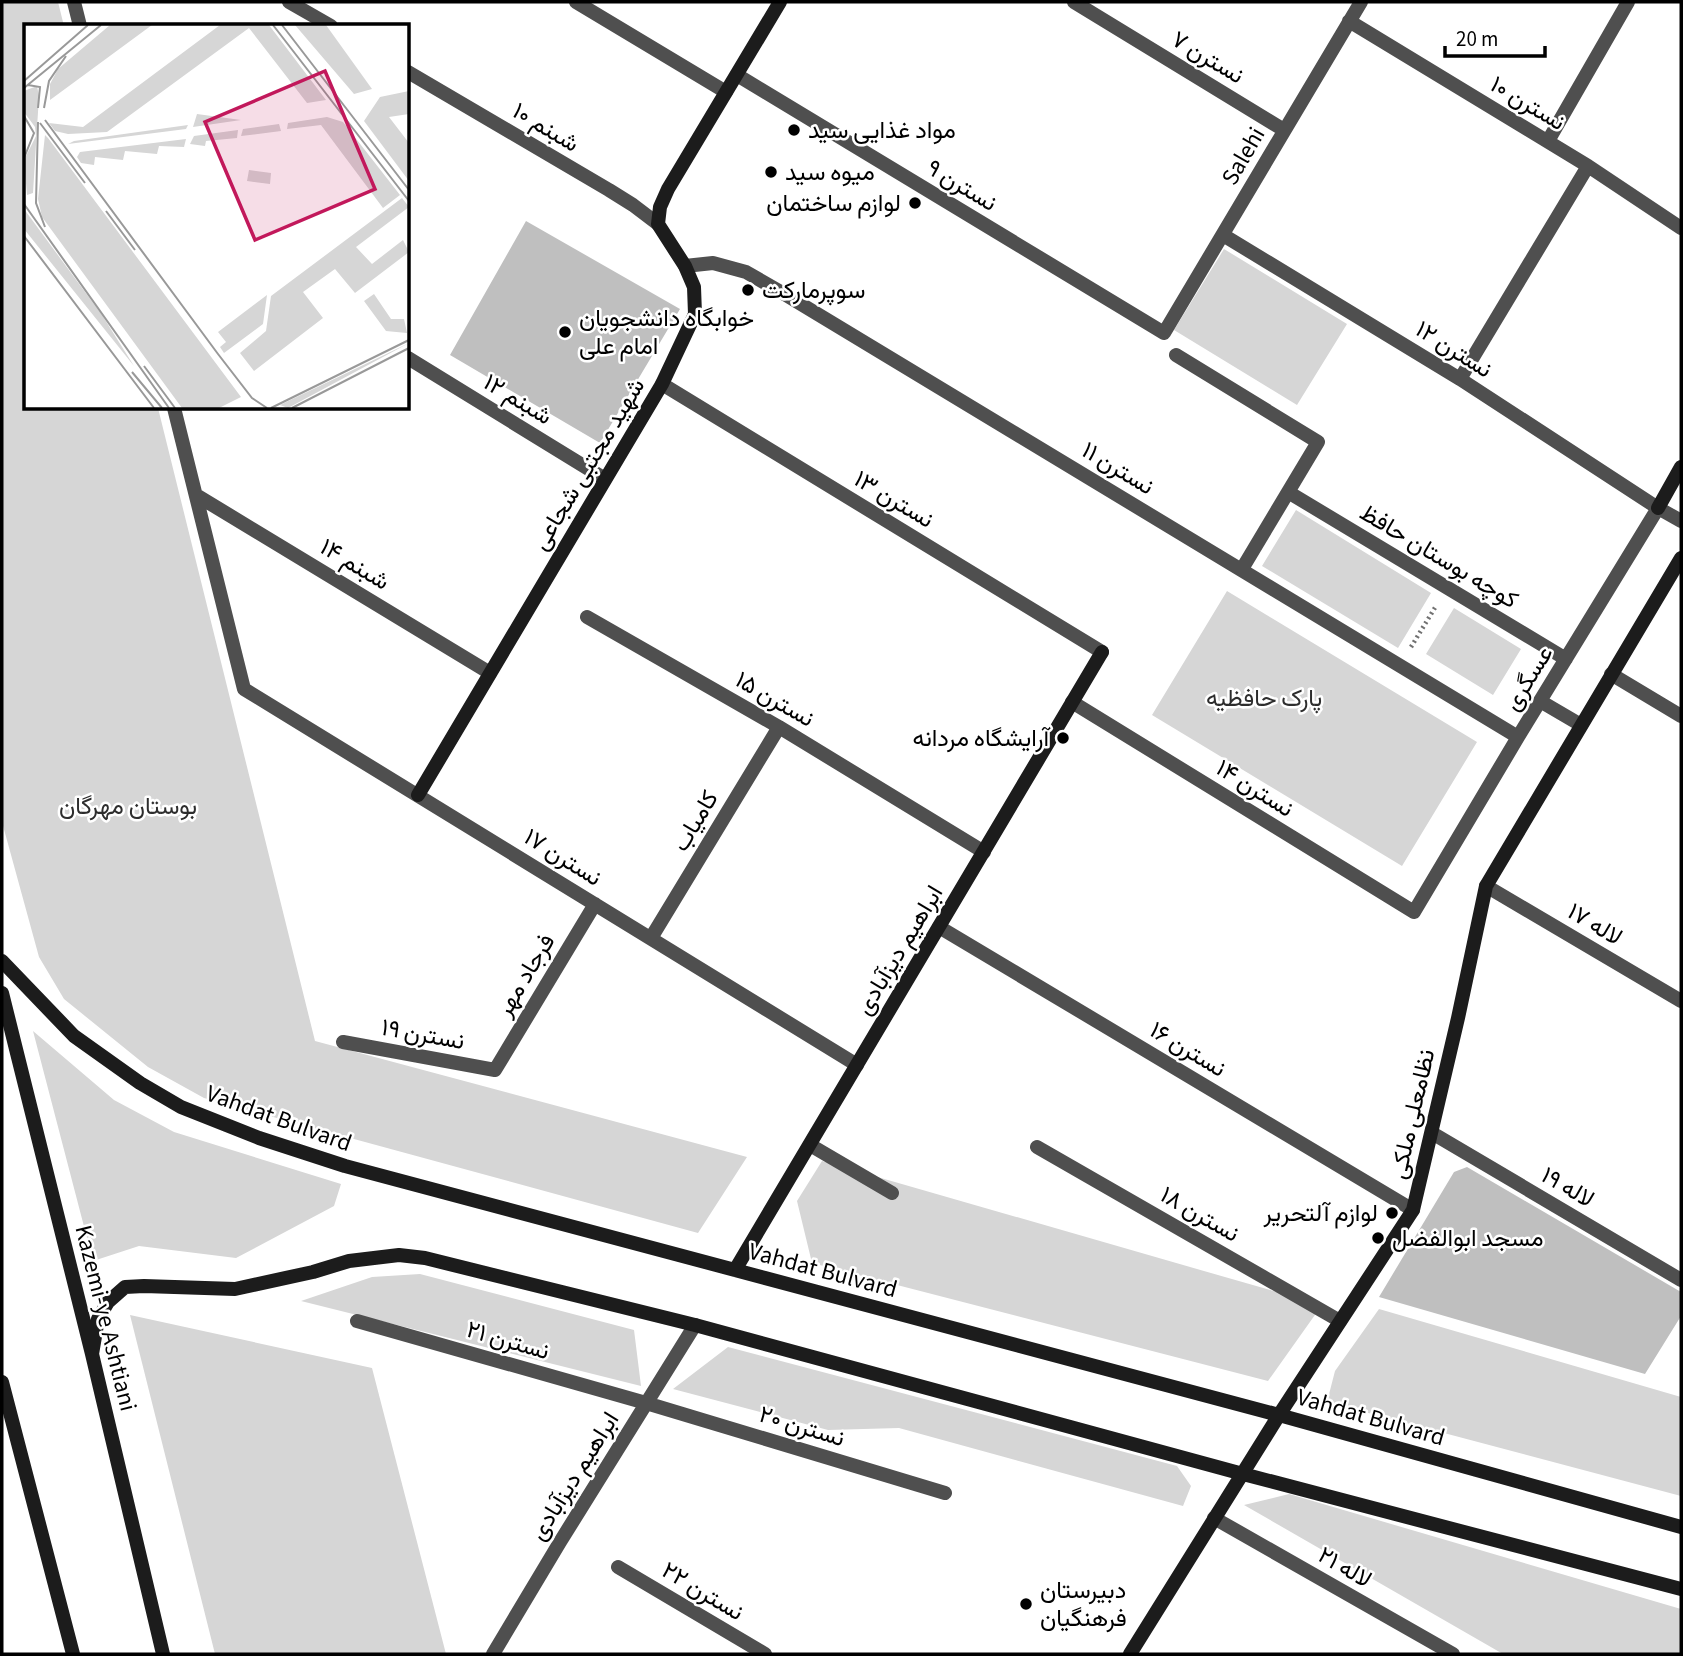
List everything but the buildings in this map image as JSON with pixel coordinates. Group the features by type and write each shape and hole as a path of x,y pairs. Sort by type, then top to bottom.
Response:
{"street":[{"path":"74,2 80,24"},
{"path":"289,2 328,24"},
{"path":"576,2 726,92"},
{"path":"658,225 660,207 668,189 780,2"},
{"name":"نسترن ۷","path":"1074,2 1284,130"},
{"name":"Salehi","path":"1164,333 1361,2"},
{"path":"1548,141 1628,2"},
{"name":"نسترن ۱۰","path":"1349,21 1548,141 1681,228"},
{"name":"شبنم ۱۰","path":"410,73 609,190 658,225"},
{"name":"نسترن ۹","path":"737,75 1164,333"},
{"path":"1460,379 1588,166"},
{"name":"شهید مجتبی شجاعی","path":"418,795 662,384 695,314 694,286 685,265 658,225"},
{"name":"نسترن ۱۲","path":"1223,235 1460,379 1658,509 1681,521"},
{"name":"نسترن ۱۱","path":"685,265 713,263 746,272 1518,737"},
{"path":"1176,355 1318,442 1242,569"},
{"name":"شبنم ۱۲","path":"410,359 605,479"},
{"name":"نسترن ۱۳","path":"662,384 1102,652"},
{"path":"175,410 196,495"},
{"name":"عسگری","path":"1414,912 1681,467"},
{"name":"کوچه بوستان حافظ","path":"1288,492 1566,659"},
{"name":"شبنم ۱۴","path":"196,495 490,673"},
{"name":"نسترن ۱۷","path":"196,495 244,689 857,1065"},
{"name":"نظامعلی ملکی","path":"1130,1654 1279,1415 1413,1210 1486,886 1681,558"},
{"name":"نسترن ۱۵","path":"587,617 779,727 984,852"},
{"name":"ابراهیم دیزآبادی","path":"736,1270 1102,652"},
{"path":"1611,674 1681,716"},
{"path":"1540,701 1581,725"},
{"name":"نسترن ۱۴","path":"1072,702 1414,912"},
{"name":"کامیاب","path":"651,938 779,727"},
{"name":"لاله ۱۷","path":"1486,886 1681,1001"},
{"name":"فرجاد مهر","path":"495,1070 595,904"},
{"name":"نسترن ۱۶","path":"939,927 1413,1210"},
{"name":"Vahdat Bulvard","path":"2,961 74,1036 140,1083 181,1107 258,1138 345,1166 1279,1415 1681,1527"},
{"name":"Kazemi-ye Ashtiani","path":"2,993 163,1654"},
{"name":"نسترن ۱۹","path":"343,1042 495,1070"},
{"name":"لاله ۱۹","path":"1432,1133 1681,1280"},
{"path":"810,1145 892,1193"},
{"name":"نسترن ۱۸","path":"1037,1147 1340,1321"},
{"path":"92,1354 98,1319 108,1302 125,1287 235,1289 349,1261 399,1255 425,1258 695,1325 1243,1474 1681,1589"},
{"name":"نسترن ۲۱","path":"357,1321 646,1403"},
{"name":"ابراهیم دیزآبادی","path":"493,1654 559,1542 695,1325"},
{"path":"2,1382 73,1654"},
{"name":"نسترن ۲۰","path":"646,1403 945,1493"},
{"name":"لاله ۲۱","path":"1214,1518 1453,1654"},
{"name":"نسترن ۲۲","path":"618,1567 765,1654"}],"path":[{"path":"1400,666 1447,588"}],"green space":[{"name":"بوستان مهرگان","path":"2,2 58,2 64,24 24,24 24,410 158,410 315,1041 747,1157 698,1233 204,1098 148,1067 64,999 39,957 2,822"},
{"path":"1224,249 1347,324 1297,405 1174,330"},
{"path":"1296,510 1431,593 1398,648 1262,566"},
{"name":"پارک حافظیه","path":"1227,591 1477,742 1402,866 1152,715"},
{"path":"1454,608 1521,649 1493,695 1426,654"},
{"path":"33,1031 114,1100 174,1132 341,1184 334,1206 236,1258 139,1246 93,1261"},
{"path":"822,1161 1322,1305 1268,1381 812,1263 797,1201"},
{"path":"420,1274 634,1330 641,1386 301,1301 372,1277"},
{"path":"1379,1309 1681,1397 1681,1496 1327,1402 1335,1371"},
{"path":"130,1315 372,1368 446,1654 215,1654"},
{"path":"728,1347 1177,1466 1191,1486 1183,1506 899,1428 828,1430 673,1389"},
{"path":"1289,1494 1681,1609 1681,1654 1503,1654 1244,1505"}],"place":[{"name":"مواد غذایی سید","path":"794,130"},
{"name":"میوه سید","path":"771,172"},
{"name":"لوازم ساختمان","path":"915,203"},
{"name":"سوپرمارکت","path":"748,290"},
{"name":"خوابگاه دانشجویان امام علی","path":"565,332"},
{"name":"آرایشگاه مردانه","path":"1063,738"},
{"name":"لوازم آلتحریر","path":"1392,1213"},
{"name":"مسجد ابوالفضل","path":"1378,1238"},
{"name":"دبیرستان فرهنگیان","path":"1026,1604"}]}
